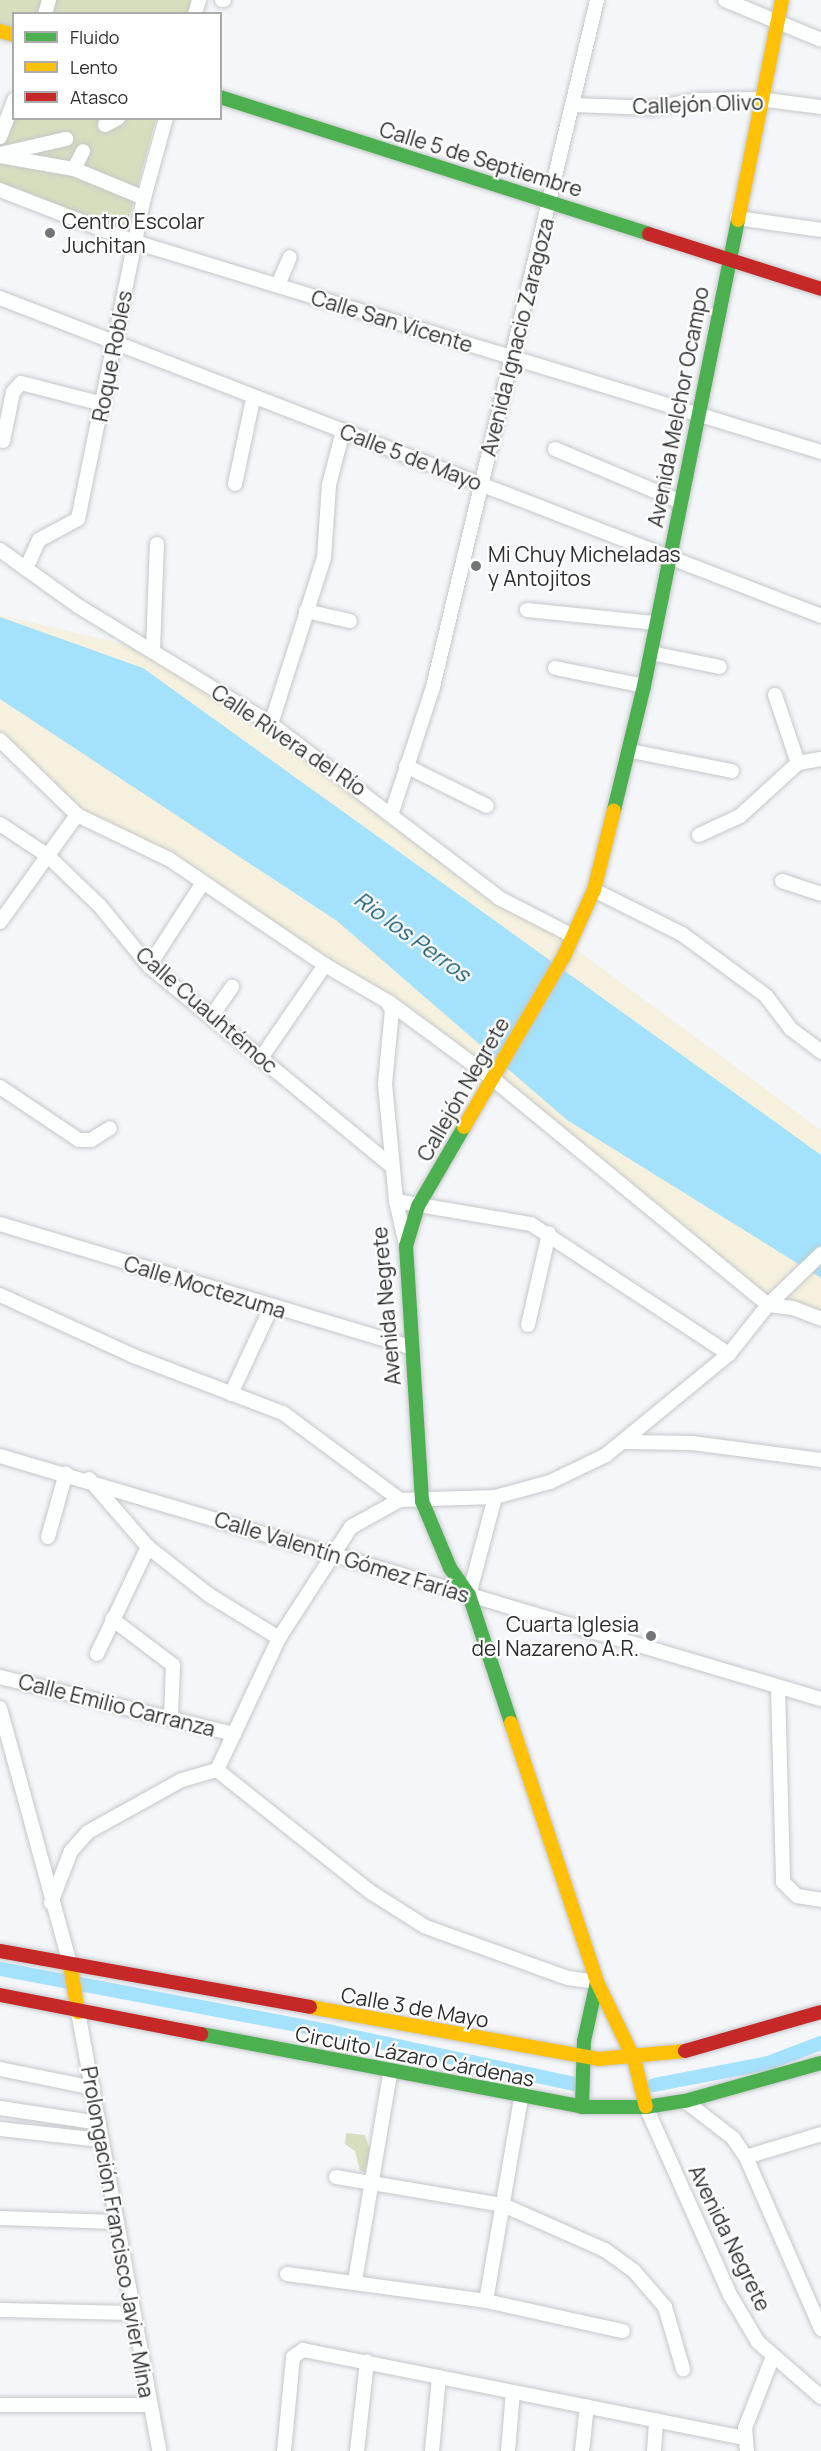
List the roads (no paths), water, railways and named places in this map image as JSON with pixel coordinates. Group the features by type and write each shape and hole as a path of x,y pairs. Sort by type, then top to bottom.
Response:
{"main road":[{"name":"Avenida Melchor Ocampo","path":"564,956 594,890 631,751 669,558 701,417 759,99 782,0"},
{"name":"Calle 5 de Septiembre","path":"222,98 821,289"},
{"name":"Callejón Negrete","path":"406,1246 418,1206 564,956"},
{"name":"Avenida Negrete","path":"406,1246 422,1501 450,1568 469,1595 597,1983 634,2059 646,2108"},
{"name":"Calle 3 de Mayo","path":"0,1951 71,1969 584,2058 634,2059 713,2046 821,2012"},
{"path":"71,1969 78,2012"},
{"path":"582,2107 584,2058 597,1983"},
{"name":"Circuito Lázaro Cárdenas","path":"0,1995 390,2073 582,2107 646,2108 685,2101 821,2063"}],"street":[{"name":"Avenida Ignacio Zaragoza","path":"392,812 433,687 574,105 597,0"},
{"path":"725,0 821,40"},
{"name":"Callejón Olivo","path":"574,105 653,108 698,100 759,99 821,107"},
{"path":"0,137 12,105"},
{"path":"105,125 114,120"},
{"name":"Roque Robles","path":"26,569 39,540 78,519 144,198 165,120"},
{"path":"0,155 66,138"},
{"path":"74,169 83,151"},
{"path":"0,155 74,169 144,198"},
{"name":"Calle San Vicente","path":"0,190 135,242 821,452"},
{"path":"737,218 821,230"},
{"path":"278,285 290,257"},
{"name":"Calle 5 de Mayo","path":"0,298 113,341 253,399 481,483 821,616"},
{"path":"3,441 13,392 21,382 103,404"},
{"path":"235,484 253,399"},
{"path":"271,724 324,558 328,485 343,431"},
{"path":"555,449 681,502"},
{"path":"153,651 157,544"},
{"name":"Calle Rivera del Río","path":"0,550 153,651 271,724 392,812 499,898 573,936"},
{"path":"527,610 656,623"},
{"path":"306,611 350,621"},
{"path":"651,653 720,667"},
{"path":"555,668 644,686"},
{"path":"775,695 798,763"},
{"path":"0,741 77,814 169,860 325,965 390,1003 493,1079 768,1305 793,1308 821,1319"},
{"path":"631,751 732,771"},
{"path":"699,835 740,816 798,763 821,759"},
{"path":"406,766 487,807"},
{"path":"0,922 77,814"},
{"name":"Calle Cuauhtémoc","path":"0,824 48,856 100,906 149,966 393,1167"},
{"path":"782,881 821,894"},
{"path":"149,966 202,884"},
{"path":"594,890 682,934 766,996 791,1029 821,1052"},
{"path":"261,1058 325,965"},
{"path":"211,1017 232,987"},
{"name":"Avenida Negrete","path":"390,1003 385,1084 396,1201 406,1246"},
{"path":"0,1087 79,1140 91,1140 110,1128"},
{"path":"396,1201 515,1220 549,1233 729,1354"},
{"name":"Calle Moctezuma","path":"0,1224 271,1308 411,1347"},
{"path":"528,1325 549,1233"},
{"path":"51,1903 71,1851 88,1832 182,1780 217,1770 279,1638 330,1554 351,1527 400,1500 495,1497 573,1473 624,1442 729,1354 768,1305 821,1254"},
{"path":"0,1295 300,1423 400,1500"},
{"path":"231,1394 271,1308"},
{"path":"624,1442 692,1443 821,1460"},
{"name":"Calle Valentín Gómez Farías","path":"0,1456 89,1479 330,1554 821,1700"},
{"path":"48,1538 66,1473"},
{"path":"89,1479 148,1547 208,1595 279,1638"},
{"path":"469,1595 495,1497"},
{"path":"97,1654 148,1547"},
{"path":"112,1619 172,1665 171,1719"},
{"name":"Calle Emilio Carranza","path":"0,1677 234,1734"},
{"path":"778,1687 783,1882 797,1896 821,1900"},
{"path":"0,1708 51,1903 71,1969"},
{"path":"217,1770 369,1891 426,1927 568,1978 597,1983"},
{"name":"Prolongación Francisco Javier Mina","path":"78,2012 159,2451"},
{"path":"0,2069 93,2088"},
{"path":"355,2281 390,2073"},
{"path":"486,2301 521,2098"},
{"path":"685,2101 733,2138 746,2157 821,2329"},
{"path":"0,2108 99,2123"},
{"name":"Avenida Negrete","path":"646,2108 730,2295 758,2342 821,2397"},
{"path":"0,2128 101,2140"},
{"path":"746,2157 821,2134"},
{"path":"336,2177 503,2205 605,2250 634,2271 665,2307 683,2369"},
{"path":"0,2218 116,2222"},
{"path":"287,2274 355,2281 486,2301 623,2331"},
{"path":"0,2310 133,2313"},
{"path":"284,2451 293,2357 303,2350 656,2420 746,2445 745,2428 772,2356"},
{"path":"357,2451 367,2362"},
{"path":"432,2451 439,2376"},
{"path":"508,2451 513,2392"},
{"path":"0,2405 149,2405"},
{"path":"582,2451 587,2406"},
{"path":"654,2451 656,2420"}],"water":[{"name":"Rio los Perros","path":"0,617 143,668 821,1155 821,1278 567,1120 337,921 0,699"}],"waterway":[{"path":"0,1969 332,2032 583,2086"},
{"path":"654,2085 768,2063 821,2043"}],"place":[{"name":"Centro Escolar Juchitan","path":"50,233"},
{"name":"Mi Chuy Micheladas y Antojitos","path":"476,566"},
{"name":"Cuarta Iglesia del Nazareno A.R.","path":"651,1636"}]}
